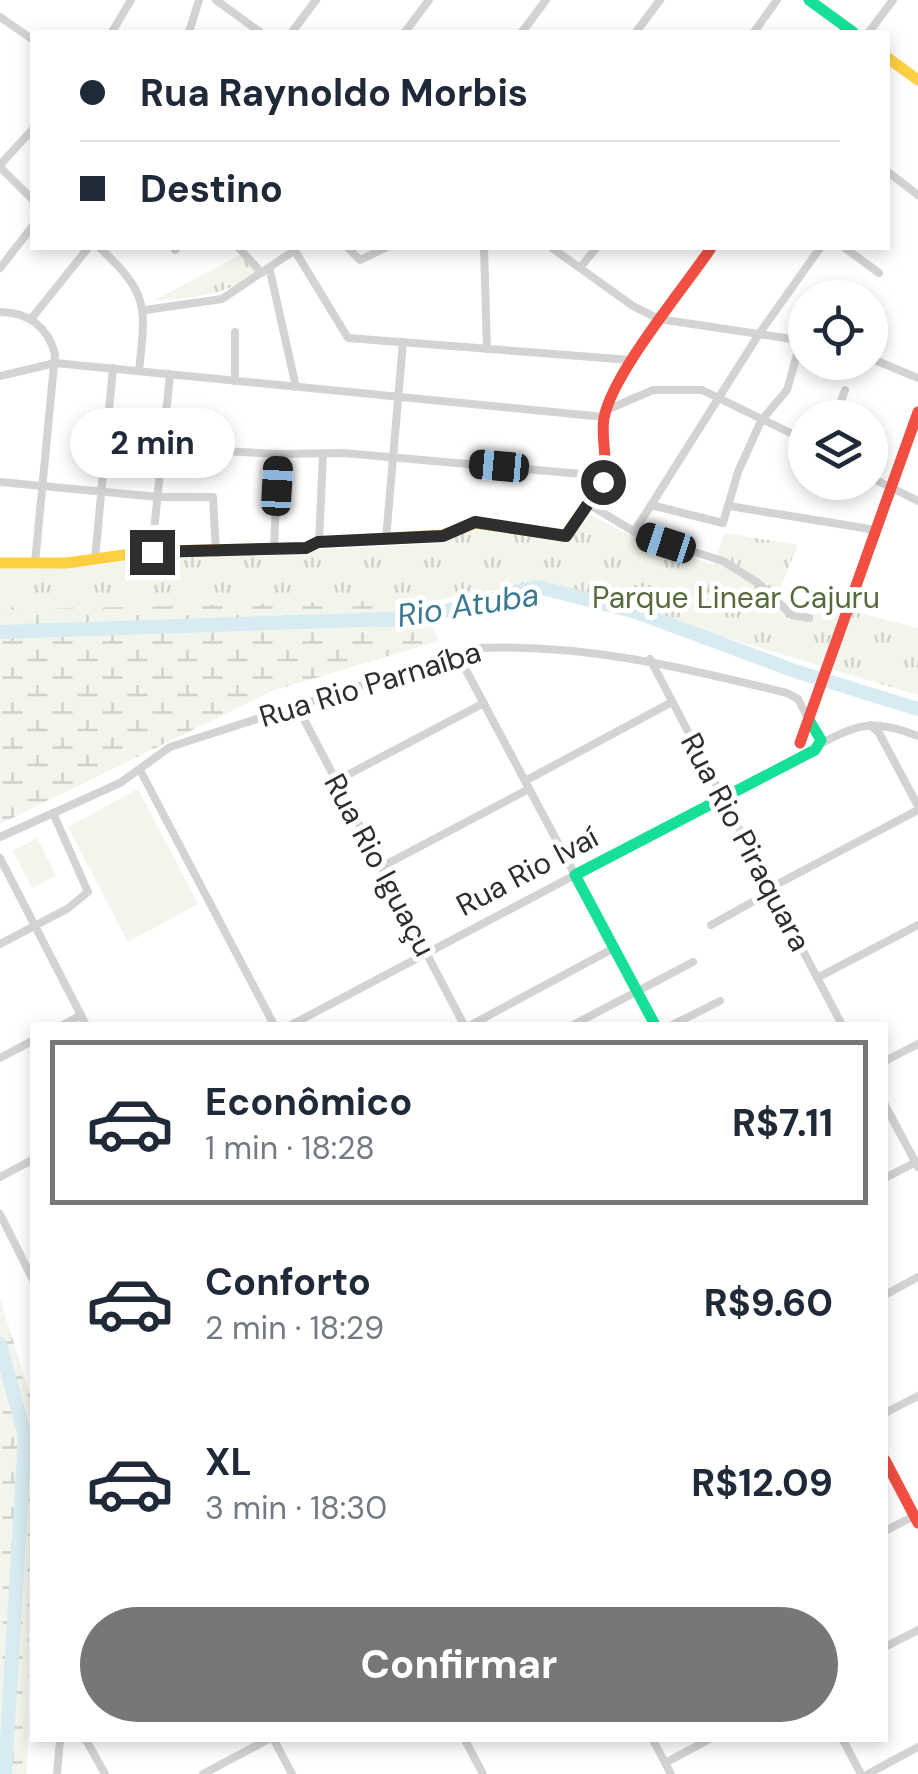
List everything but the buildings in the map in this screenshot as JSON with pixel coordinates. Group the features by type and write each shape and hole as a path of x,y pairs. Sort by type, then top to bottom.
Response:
{"street":[{"path":"113,30 131,0"},
{"path":"190,30 199,0"},
{"path":"216,0 257,30"},
{"path":"294,30 316,0"},
{"path":"406,30 429,0"},
{"path":"524,30 546,0"},
{"path":"638,30 660,0"},
{"path":"756,30 778,0"},
{"path":"810,0 851,30"},
{"path":"870,30 893,0"},
{"path":"0,16 30,38"},
{"path":"890,59 918,80"},
{"path":"30,132 0,166 30,197"},
{"path":"890,173 918,194"},
{"path":"0,268 30,230"},
{"path":"31,319 86,250"},
{"path":"102,250 133,280 146,310 140,371"},
{"path":"241,250 266,272 296,386"},
{"path":"146,310 214,302 296,250"},
{"path":"298,250 348,338 631,360"},
{"path":"350,250 360,260 380,250"},
{"path":"484,250 487,349"},
{"path":"555,250 633,306 659,319 788,338"},
{"path":"580,268 594,250"},
{"path":"0,562 95,559 152,552 306,548 318,542 443,536 475,522 566,536 590,506 605,476 604,414 631,360 710,250"},
{"path":"634,532 759,334 819,250"},
{"path":"848,250 879,273"},
{"path":"0,312 31,319 50,338 55,363 35,562"},
{"path":"235,380 236,332"},
{"path":"386,539 403,342"},
{"path":"0,376 55,363 604,414 654,390 702,390 788,433"},
{"path":"888,366 918,378"},
{"path":"95,559 113,368"},
{"path":"152,552 170,374"},
{"path":"651,504 723,523 738,472 761,421 789,380"},
{"path":"842,400 846,390"},
{"path":"810,742 809,720 890,490 913,443 918,412"},
{"path":"162,448 393,456 605,476"},
{"path":"274,550 278,454"},
{"path":"318,542 323,455"},
{"path":"0,482 158,497 213,497 216,552"},
{"path":"890,490 918,501"},
{"path":"590,506 634,532 723,561 758,583 792,615 809,618"},
{"path":"728,506 876,530"},
{"name":"Rua Rio Parnaíba","path":"0,837 140,770 149,757 170,746 477,648 518,646 650,659 787,693 801,704 809,720"},
{"path":"458,655 653,1022"},
{"name":"Rua Rio Piraquara","path":"650,659 840,1022"},
{"path":"380,866 672,702"},
{"path":"336,782 484,703"},
{"name":"Rua Rio Iguaçu","path":"296,704 466,1022"},
{"path":"866,724 889,725 918,736"},
{"path":"711,925 918,808 879,732 866,724"},
{"name":"Rua Rio Ivaí","path":"297,1022 786,761 810,742 866,724"},
{"path":"140,770 272,1022"},
{"path":"0,944 68,910 88,892 53,813"},
{"path":"0,858 84,1022"},
{"path":"818,978 918,925"},
{"path":"474,1022 614,948"},
{"path":"579,1022 693,962"},
{"path":"678,1022 720,1001"},
{"path":"69,1022 81,1016"},
{"path":"0,1058 30,1042"},
{"path":"888,1059 918,1044"},
{"path":"888,1110 917,1163 888,1177"},
{"path":"0,1177 30,1161"},
{"path":"0,1214 30,1274"},
{"path":"888,1293 918,1277"},
{"path":"888,1411 918,1396"},
{"path":"888,1465 917,1518 888,1530"},
{"path":"888,1645 918,1630"},
{"path":"57,1774 60,1742"},
{"path":"87,1742 104,1774"},
{"path":"203,1774 267,1742"},
{"path":"272,1742 292,1774"},
{"path":"466,1742 483,1774"},
{"path":"654,1742 671,1774"},
{"path":"665,1763 704,1742"},
{"path":"844,1742 864,1774 918,1747"}],"green space":[{"path":"240,255 256,272 232,287 196,297 155,300"},
{"name":"Parque Linear Cajuru","path":"591,515 629,535 713,565 725,533 798,545 776,599 810,614 855,612 918,628 918,695 540,582 426,602 0,616 0,569 74,568 152,558 444,543 475,528 567,542"},
{"path":"419,600 439,641 272,691 0,824 0,610"},
{"path":"138,789 198,904 128,942 68,827"},
{"path":"37,838 56,876 32,888 13,851"},
{"path":"0,1299 30,1395 30,1550 27,1774 0,1774"}],"waterway":[{"name":"Rio Atuba","path":"0,632 419,618 538,587 633,611 795,671 918,709"},
{"path":"0,1344 25,1436 5,1774"}],"traffic: fast":[{"path":"809,0 850,30"},
{"path":"653,1022 575,875 815,750 821,740 809,720"}],"traffic: slow":[{"path":"890,59 918,80"},
{"path":"0,563 67,563 152,551 306,548 319,542 443,535 475,523 565,536 600,486"}],"traffic: jam":[{"path":"600,486 605,470 604,418 620,378 710,250"},
{"path":"800,743 918,412"},
{"path":"888,1466 918,1523"}],"route":[{"path":"152,552 306,548 318,542 443,536 475,522 566,536 603,482"}]}
